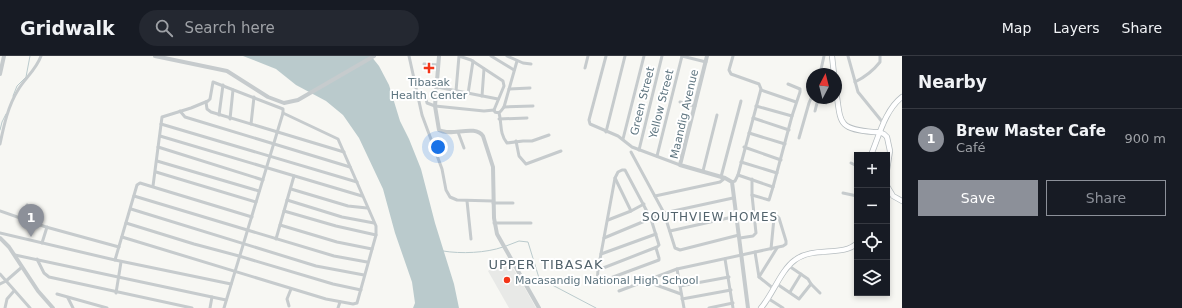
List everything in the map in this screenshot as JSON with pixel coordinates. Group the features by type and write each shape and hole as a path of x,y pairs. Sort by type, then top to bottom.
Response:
{"main road":[{"path":"832,56 833,68"},
{"path":"872,152 890,110 902,97"},
{"path":"838,104 839,114 844,125 855,130 881,132 886,135 889,143 889,152"},
{"path":"888,188 893,196 902,201"},
{"path":"762,308 769,299 788,266 795,260 808,253 844,250 854,245"}],"street":[{"path":"0,74 4,56"},
{"path":"0,144 4,123 15,94 38,65 41,56"},
{"path":"155,56 227,71 268,97 287,103 298,100 374,56"},
{"path":"409,56 422,115 442,168 448,194 453,199 467,201 513,203"},
{"path":"439,56 435,106 439,130 445,132 481,132 493,167 494,223 500,239 539,308"},
{"path":"456,91 459,56 473,61 504,82 494,110"},
{"path":"491,56 514,70"},
{"path":"506,56 517,61 531,64"},
{"path":"585,68 588,56"},
{"path":"606,56 589,122 592,126 623,139 627,144 639,150 680,164"},
{"path":"606,132 625,56"},
{"path":"623,139 644,56"},
{"name":"Green Street","path":"639,150 662,56"},
{"path":"681,56 706,62"},
{"name":"Yellow Street","path":"657,156 681,56"},
{"name":"Maandig Avenue","path":"707,56 680,164 732,182"},
{"path":"733,56 729,70 731,74 760,85 738,175 735,181 732,182 748,308"},
{"path":"821,68 824,56"},
{"path":"848,56 860,95 884,124"},
{"path":"855,82 866,76 876,67 880,62 880,56"},
{"path":"468,94 473,61"},
{"path":"498,113 501,112 504,107 517,61"},
{"path":"424,64 438,65"},
{"path":"482,96 484,69"},
{"path":"153,186 163,116 206,102 210,99 212,82 283,109 274,144 224,308"},
{"path":"752,195 769,200 778,173 792,116 800,92 800,89 788,84"},
{"path":"219,115 223,85"},
{"path":"437,87 498,99"},
{"path":"509,89 530,88"},
{"path":"230,119 234,90"},
{"path":"760,90 796,102"},
{"path":"425,94 427,103 435,106 484,111 494,110 498,113 500,126 506,142 532,141 549,136"},
{"path":"251,124 254,97"},
{"path":"655,196 720,182 723,178 735,119 741,101"},
{"path":"206,102 208,111 230,119 344,152"},
{"path":"680,102 695,106"},
{"path":"799,138 809,104"},
{"path":"815,111 816,104"},
{"path":"504,107 533,106"},
{"path":"756,106 792,116"},
{"path":"180,111 185,117 350,167"},
{"path":"122,238 291,289 356,305 367,262 376,235 374,223 336,136 283,113"},
{"path":"703,172 718,115"},
{"path":"499,119 527,118"},
{"path":"753,118 789,130"},
{"path":"161,124 357,182"},
{"path":"458,132 464,148"},
{"path":"749,133 785,144"},
{"path":"160,136 362,196"},
{"path":"516,141 519,156 526,164 562,151"},
{"path":"158,147 263,180"},
{"path":"744,148 781,160"},
{"path":"631,152 664,213 676,248 680,250 740,237 754,236 756,233 752,179"},
{"path":"157,161 259,191"},
{"path":"741,162 778,173"},
{"path":"598,270 656,248 659,245 651,218 644,204 624,170 618,172 604,238 598,270 597,283 599,284 658,260 659,258 656,248"},
{"path":"156,172 256,202"},
{"path":"738,175 773,187"},
{"path":"276,239 294,176"},
{"path":"616,178 631,211"},
{"path":"115,260 139,183 252,217"},
{"path":"291,189 348,206 367,208"},
{"path":"843,193 854,195"},
{"path":"134,196 334,256 367,262"},
{"path":"604,238 664,213 734,198"},
{"path":"287,200 342,217 374,223"},
{"path":"467,201 471,239"},
{"path":"608,220 644,204"},
{"path":"21,219 27,205"},
{"path":"131,210 316,266 364,275"},
{"path":"0,211 47,227 119,247"},
{"path":"284,211 336,226 376,235"},
{"path":"619,291 677,269 777,248 786,244 777,215 775,216 771,249"},
{"path":"670,231 736,216"},
{"path":"126,223 332,284 361,290"},
{"path":"494,223 531,223"},
{"path":"280,225 337,242 372,249"},
{"path":"42,243 47,227"},
{"path":"0,233 122,262 231,284"},
{"path":"601,254 656,234"},
{"path":"0,238 9,247 38,291 53,308"},
{"path":"759,277 777,248"},
{"path":"755,252 759,277 774,290"},
{"path":"15,256 37,259 118,278 226,300"},
{"path":"37,259 44,273 49,277 192,308"},
{"path":"726,259 733,308"},
{"path":"116,292 122,262"},
{"path":"788,266 802,274 820,292"},
{"path":"0,284 6,281 22,267"},
{"path":"677,269 684,308"},
{"path":"0,274 30,308"},
{"path":"790,292 802,274"},
{"path":"680,286 729,276"},
{"path":"645,281 681,294"},
{"path":"777,284 799,299 811,284"},
{"path":"289,306 287,301 291,289"},
{"path":"682,299 731,290"},
{"path":"5,308 7,299 14,291"},
{"path":"57,294 107,308"},
{"path":"210,308 212,297"},
{"path":"68,298 73,308"},
{"path":"769,299 783,308"},
{"path":"338,308 340,302"},
{"path":"709,308 733,303"}],"shaded area":[{"path":"243,56 371,56 379,66 389,85 400,121 421,169 435,223 454,284 459,308 413,308 415,303 412,282 395,233 383,189 359,138 343,115 326,101 296,85 276,69"},
{"name":"Macasandig National High School","path":"507,258 536,308 509,308 488,271"}],"waterway":[{"path":"13,96 17,86 26,77 30,56"},
{"path":"0,130 6,114"},
{"path":"506,246 519,241 528,242 539,278 596,308"},
{"path":"443,251 489,251 503,247"}],"place":[{"name":"Tibasak Health Center","path":"429,68"},
{"name":"Brew Master Cafe","path":"31,237"},
{"name":"Macasandig National High School","path":"507,280"}],"district":[{"name":"SOUTHVIEW HOMES","path":"710,217"},
{"name":"UPPER TIBASAK","path":"546,264"}]}
